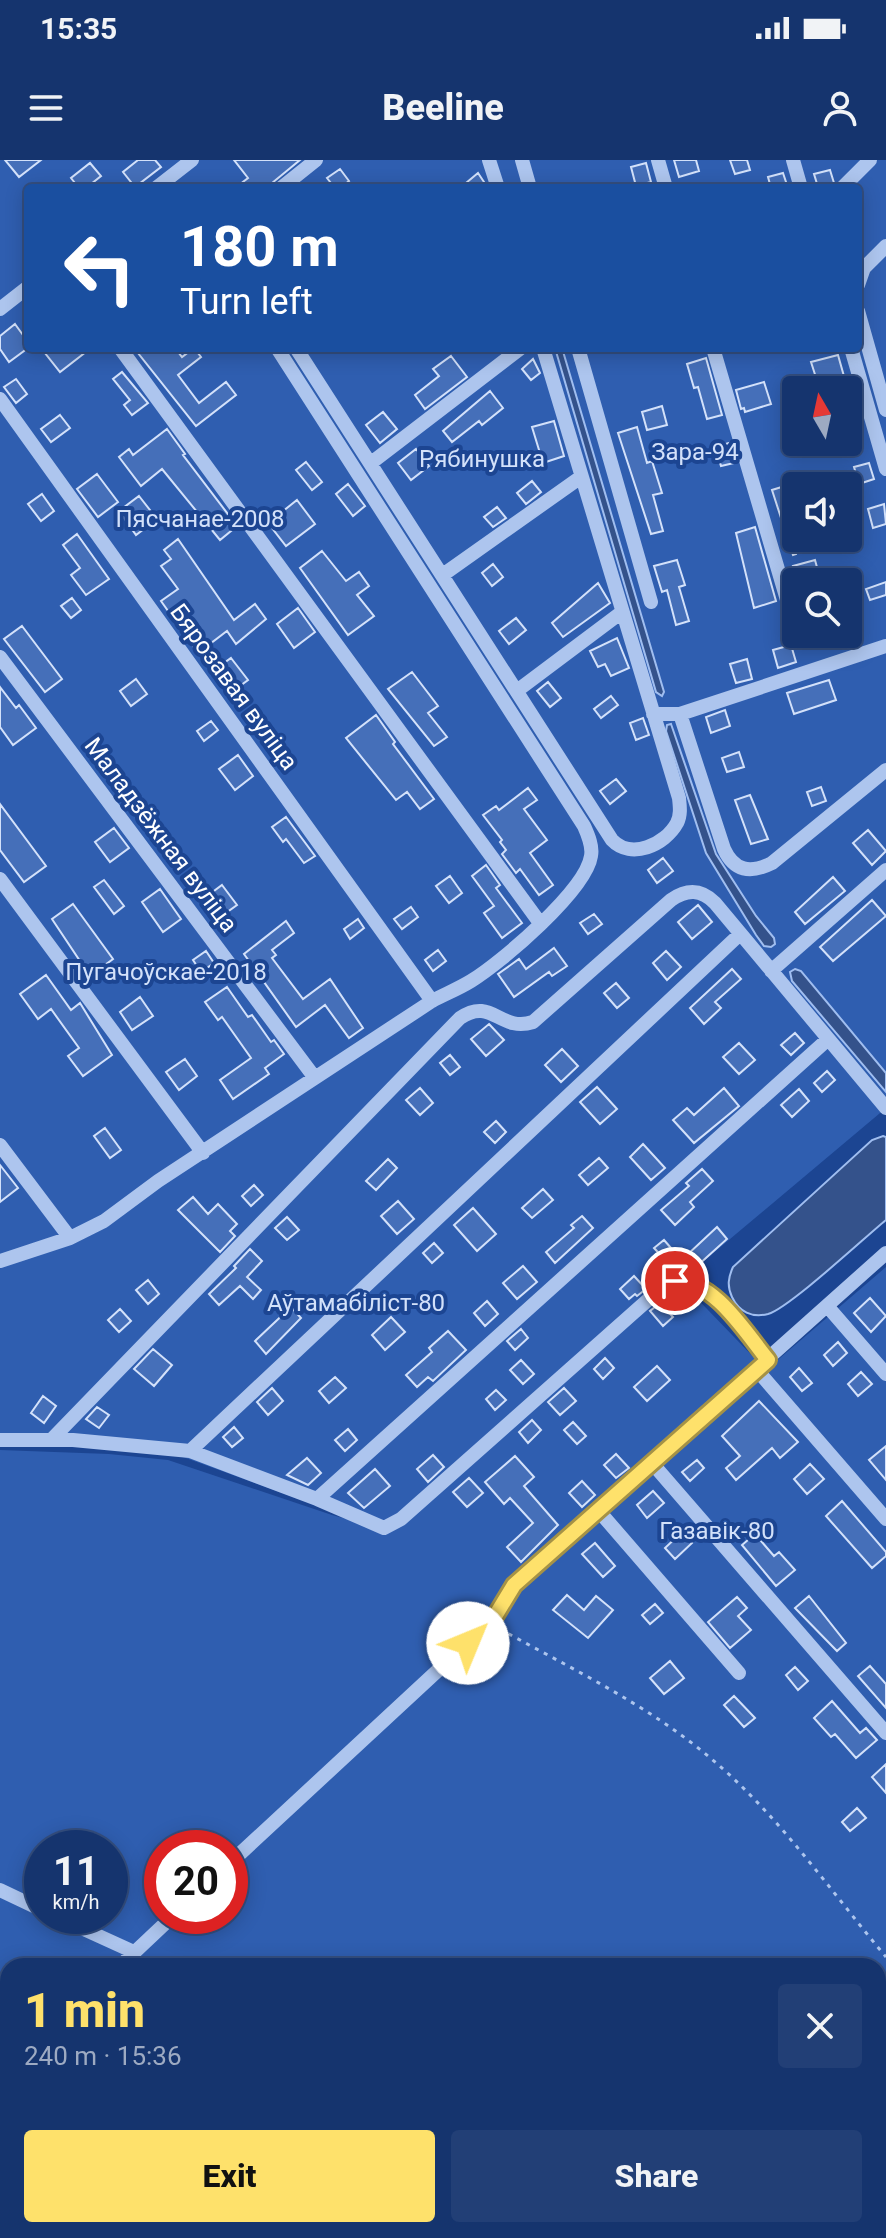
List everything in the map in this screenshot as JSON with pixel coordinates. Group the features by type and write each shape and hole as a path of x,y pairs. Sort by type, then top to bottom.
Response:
{"lane":[{"path":"167,184 192,160"},
{"path":"286,184 316,160"},
{"path":"489,160 497,184"},
{"path":"522,160 529,184"},
{"path":"658,160 665,184"},
{"path":"793,160 800,184"},
{"path":"846,184 870,160"},
{"path":"862,274 886,246"},
{"path":"0,309 24,290"},
{"path":"862,325 886,410"},
{"path":"123,352 540,923"},
{"path":"0,1261 70,1238 104,1221 158,1181 432,1001 482,974 563,902 582,877 591,856 588,836 439,597 280,352"},
{"path":"300,352 612,840 624,849 639,850 672,830 679,817 679,798 544,352"},
{"path":"371,463 516,352"},
{"path":"579,352 651,602"},
{"path":"714,352 782,583"},
{"path":"852,352 886,469"},
{"name":"Бярозавая вуліца","path":"0,399 432,1001"},
{"path":"444,574 581,477"},
{"path":"518,690 622,612"},
{"path":"653,714 680,714 886,646"},
{"name":"Маладзёжная вуліца","path":"0,657 315,1078"},
{"path":"680,714 724,849 731,862 744,870 772,863 886,770"},
{"path":"771,971 886,870"},
{"path":"0,879 203,1153"},
{"path":"52,1439 460,1018 471,1012 486,1011 510,1025 533,1022 671,900 685,892 702,893 709,897 886,1108"},
{"path":"190,1451 739,935"},
{"path":"317,1499 827,1040"},
{"path":"0,1145 70,1238"},
{"path":"248,1846 489,1623 510,1588 886,1253"},
{"path":"0,1440 52,1439 190,1451 384,1528 393,1525 667,1283 683,1281 701,1286 718,1300 762,1365 886,1519"},
{"path":"828,1307 886,1374"},
{"path":"652,1463 886,1733"},
{"path":"598,1510 739,1673"},
{"path":"0,1890 24,1901"},
{"path":"94,1934 134,1952"},
{"path":"128,1958 154,1934"}],"path":[{"path":"489,1623 657,1718 710,1757 778,1826 886,1957"}],"green space":[{"path":"0,160 886,160 886,1108 680,1281 766,1370 886,1267 886,1958 0,1958 0,1450 109,1454 168,1460 379,1528 172,1453 0,1441"}],"shaded area":[{"path":"556,352 563,352 664,692 662,696 656,692"},
{"path":"671,724 716,854 774,938 775,944 771,947 764,946 756,935 706,853 666,731 667,725"},
{"path":"795,969 801,971 886,1073 886,1092 792,981 790,972"},
{"path":"886,1137 886,1220 778,1309 762,1315 742,1310 729,1289 733,1267 872,1140"}],"building":[{"path":"5,160 41,160 19,177"},
{"path":"138,160 155,160 161,167 139,184 133,184 123,172"},
{"path":"234,160 300,160 271,184 240,184 248,178"},
{"path":"674,160 696,160 699,171 679,177"},
{"path":"730,160 747,160 750,170 735,174"},
{"path":"90,163 101,176 91,184 76,184 71,178"},
{"path":"646,163 651,182 635,184 631,167"},
{"path":"340,169 349,181 332,184 327,178"},
{"path":"830,170 834,183 817,184 814,174"},
{"path":"478,173 485,184 465,184"},
{"path":"783,173 787,184 770,184 768,177"},
{"path":"15,324 24,336 24,351 9,362 0,349 0,336"},
{"path":"44,352 86,352 60,372"},
{"path":"137,352 178,352 182,357 189,352 197,352 201,357 178,375 199,403 226,382 236,395 196,426"},
{"path":"838,355 844,376 816,376 811,362"},
{"path":"451,356 467,377 425,409 415,395 439,376 433,369"},
{"path":"706,358 722,415 707,419 698,387 694,388 687,364"},
{"path":"533,359 540,373 531,380 522,369"},
{"path":"122,372 148,403 132,415 124,405 130,400 113,379"},
{"path":"16,379 27,394 16,403 4,387"},
{"path":"764,382 771,404 745,412 744,408 741,409 736,390"},
{"path":"490,391 503,408 482,425 479,421 452,442 443,431"},
{"path":"662,406 667,425 647,430 642,412"},
{"path":"383,412 397,429 380,443 366,425"},
{"path":"60,415 70,428 51,442 41,429"},
{"path":"554,421 564,456 543,463 532,427"},
{"path":"637,427 647,463 652,461 662,493 653,495 663,531 651,534 618,433"},
{"path":"167,429 237,526 220,540 162,469 141,486 119,457 129,449 133,455"},
{"path":"729,443 734,463 721,466 715,447"},
{"path":"416,449 429,466 411,480 398,463"},
{"path":"306,462 322,482 312,490 296,470"},
{"path":"869,463 874,479 862,483 862,472 855,472 854,467"},
{"path":"97,474 118,502 98,517 77,489"},
{"path":"532,481 541,492 526,504 517,493"},
{"path":"348,484 365,506 353,516 336,494"},
{"path":"782,487 782,521 772,490"},
{"path":"42,494 54,511 41,521 28,504"},
{"path":"139,496 157,519 136,535 119,511"},
{"path":"297,500 315,524 286,546 268,523"},
{"path":"884,504 886,524 873,528 868,509"},
{"path":"497,507 506,518 493,527 484,517"},
{"path":"755,527 776,601 754,608 736,533"},
{"path":"77,534 109,579 86,595 71,575 80,568 63,545"},
{"path":"178,539 234,620 255,604 266,619 236,644 227,631 198,653 161,601 178,589 161,566 171,559 164,550"},
{"path":"322,551 346,581 359,572 369,586 357,595 374,616 348,635 300,568"},
{"path":"677,560 685,585 679,587 689,621 676,625 667,590 662,592 654,566"},
{"path":"815,560 817,568 794,568"},
{"path":"493,564 503,577 492,586 482,573"},
{"path":"886,582 886,595 870,600 866,589"},
{"path":"598,583 610,603 563,637 552,623"},
{"path":"72,598 81,610 71,618 61,606"},
{"path":"298,608 315,632 294,648 277,624"},
{"path":"516,618 526,630 509,644 499,631"},
{"path":"22,626 62,679 45,692 4,639"},
{"path":"617,638 629,668 611,676 605,664 598,667 590,651"},
{"path":"792,648 796,662 778,668 773,650"},
{"path":"231,658 248,680 229,694 213,671"},
{"path":"747,659 752,679 736,683 730,664"},
{"path":"412,672 438,706 428,713 447,737 434,746 388,689"},
{"path":"136,679 147,694 131,706 120,691"},
{"path":"829,680 836,700 794,714 787,693"},
{"path":"548,682 561,698 550,707 537,691"},
{"path":"0,687 16,708 19,705 36,728 13,745 0,727"},
{"path":"611,696 618,705 601,718 594,709"},
{"path":"725,710 730,726 711,733 706,717"},
{"path":"376,715 395,742 393,744 434,799 420,809 407,792 396,800 346,738"},
{"path":"643,718 649,735 636,740 630,723"},
{"path":"211,721 218,730 204,741 197,731"},
{"path":"739,752 744,767 727,772 722,758"},
{"path":"238,755 253,776 235,790 219,769"},
{"path":"616,779 626,791 610,804 600,791"},
{"path":"821,787 826,801 812,806 807,792"},
{"path":"528,788 537,800 524,809 547,840 530,853 553,885 539,895 520,869 516,873 502,854 506,850 500,842 502,840 483,815 496,806 499,810"},
{"path":"750,795 768,839 751,844 735,800"},
{"path":"0,804 46,866 24,882 0,850"},
{"path":"286,817 315,856 304,863 286,839 283,842 272,827"},
{"path":"114,828 129,848 110,862 95,842"},
{"path":"868,830 886,851 872,865 853,843"},
{"path":"663,858 673,871 657,883 648,870"},
{"path":"486,865 500,885 496,888 522,923 502,938 484,913 494,906 472,876"},
{"path":"450,876 462,893 449,903 436,886"},
{"path":"833,877 845,891 805,924 795,912"},
{"path":"104,880 124,906 114,914 94,887"},
{"path":"222,885 237,905 216,920 202,900"},
{"path":"160,889 181,919 163,932 142,902"},
{"path":"872,900 886,916 833,961 820,947"},
{"path":"73,904 113,959 90,976 52,919"},
{"path":"698,905 712,922 692,939 678,922"},
{"path":"411,907 418,917 402,929 394,919"},
{"path":"594,914 602,924 588,934 580,923"},
{"path":"358,919 364,928 350,939 344,929"},
{"path":"286,921 294,933 272,950 276,955 272,958 303,999 330,979 363,1028 349,1038 325,1005 296,1027 244,954"},
{"path":"554,948 567,966 552,976 549,972 514,997 498,974 519,959 526,969"},
{"path":"438,950 446,961 433,971 425,960"},
{"path":"206,951 214,963 201,972 193,960"},
{"path":"666,951 681,967 667,980 653,963"},
{"path":"732,969 741,979 715,1002 721,1008 704,1024 690,1008"},
{"path":"46,975 71,1010 80,1003 112,1055 83,1076 68,1056 79,1048 51,1009 38,1019 20,994"},
{"path":"616,983 629,998 617,1008 604,993"},
{"path":"227,987 248,1017 252,1015 271,1042 274,1040 284,1054 265,1068 269,1074 233,1099 220,1080 251,1058 222,1017 218,1020 205,1002"},
{"path":"140,997 153,1016 132,1030 120,1012"},
{"path":"489,1024 504,1040 486,1056 471,1039"},
{"path":"795,1033 804,1043 791,1055 781,1045"},
{"path":"739,1043 755,1060 739,1074 723,1057"},
{"path":"562,1049 578,1066 561,1082 545,1065"},
{"path":"450,1055 460,1067 450,1075 440,1063"},
{"path":"185,1059 197,1076 179,1090 166,1072"},
{"path":"827,1071 835,1080 822,1092 814,1083"},
{"path":"597,1087 617,1109 600,1124 580,1102"},
{"path":"420,1088 433,1103 420,1115 406,1100"},
{"path":"724,1088 739,1106 694,1143 673,1120 687,1108 694,1115"},
{"path":"799,1089 809,1101 792,1117 781,1105"},
{"path":"496,1121 506,1132 495,1143 484,1132"},
{"path":"105,1128 121,1150 110,1158 94,1136"},
{"path":"643,1144 665,1168 651,1180 630,1157"},
{"path":"599,1158 608,1168 588,1185 579,1175"},
{"path":"388,1159 397,1168 376,1190 366,1181"},
{"path":"0,1165 18,1188 0,1202"},
{"path":"702,1169 713,1181 690,1202 694,1207 675,1225 661,1210 689,1186 686,1183"},
{"path":"254,1185 263,1195 251,1206 242,1196"},
{"path":"543,1189 553,1200 532,1218 522,1208"},
{"path":"193,1197 208,1214 218,1204 237,1224 230,1231 235,1236 220,1252 178,1210"},
{"path":"398,1201 414,1219 397,1234 381,1216"},
{"path":"473,1208 496,1234 477,1251 454,1225"},
{"path":"582,1216 593,1228 555,1263 546,1252 574,1228 571,1225"},
{"path":"287,1217 299,1230 287,1240 275,1228"},
{"path":"717,1227 727,1239 697,1266 687,1255"},
{"path":"664,1240 678,1256 669,1264 654,1248"},
{"path":"434,1243 443,1253 432,1263 423,1253"},
{"path":"250,1249 262,1261 247,1277 261,1290 253,1299 240,1286 219,1305 209,1294 236,1268 234,1266"},
{"path":"523,1266 537,1282 517,1299 503,1283"},
{"path":"634,1276 646,1289 629,1299 620,1289"},
{"path":"148,1280 159,1294 148,1304 136,1290"},
{"path":"870,1298 886,1316 871,1332 854,1313"},
{"path":"487,1301 498,1314 485,1326 474,1313"},
{"path":"660,1303 673,1317 663,1326 650,1311"},
{"path":"291,1307 301,1318 266,1354 255,1341"},
{"path":"120,1309 131,1321 119,1332 108,1320"},
{"path":"391,1317 405,1332 385,1350 372,1335"},
{"path":"521,1329 528,1338 515,1350 507,1341"},
{"path":"448,1331 466,1350 433,1381 428,1377 417,1387 406,1375 432,1352 429,1348"},
{"path":"838,1342 847,1353 833,1366 824,1355"},
{"path":"153,1349 172,1365 154,1386 134,1369"},
{"path":"605,1358 614,1368 603,1379 594,1369"},
{"path":"521,1360 534,1374 523,1384 510,1370"},
{"path":"657,1366 670,1380 647,1401 634,1387"},
{"path":"799,1368 812,1383 802,1391 790,1377"},
{"path":"861,1372 872,1384 858,1396 848,1384"},
{"path":"335,1377 346,1388 329,1403 319,1391"},
{"path":"272,1388 283,1401 268,1415 257,1402"},
{"path":"564,1388 576,1401 560,1415 548,1402"},
{"path":"496,1390 506,1400 495,1410 486,1399"},
{"path":"43,1396 56,1406 44,1423 31,1413"},
{"path":"759,1401 798,1442 780,1458 772,1448 736,1480 726,1468 740,1456 722,1436"},
{"path":"97,1407 109,1415 99,1428 86,1419"},
{"path":"532,1420 541,1430 528,1443 519,1432"},
{"path":"573,1422 586,1436 577,1444 564,1430"},
{"path":"234,1427 243,1438 232,1447 223,1437"},
{"path":"348,1429 357,1440 345,1451 335,1440"},
{"path":"886,1446 886,1480 869,1460"},
{"path":"616,1454 629,1468 616,1478 604,1465"},
{"path":"433,1455 444,1467 428,1482 417,1469"},
{"path":"515,1456 534,1477 524,1486 558,1525 521,1562 507,1547 533,1523 510,1498 504,1504 485,1482"},
{"path":"307,1458 321,1473 308,1485 287,1475"},
{"path":"697,1460 704,1468 690,1481 682,1472"},
{"path":"810,1464 824,1479 807,1494 794,1479"},
{"path":"375,1469 390,1486 364,1508 348,1493"},
{"path":"469,1478 483,1493 467,1507 453,1492"},
{"path":"582,1481 595,1495 582,1507 569,1493"},
{"path":"653,1491 664,1503 647,1518 637,1505"},
{"path":"842,1501 886,1552 886,1556 872,1568 826,1516"},
{"path":"682,1532 692,1543 675,1559 665,1548"},
{"path":"755,1534 774,1556 779,1552 795,1570 776,1586 742,1545"},
{"path":"595,1543 615,1566 603,1577 582,1554"},
{"path":"567,1595 584,1610 596,1596 613,1610 588,1638 553,1610"},
{"path":"809,1596 846,1643 837,1651 795,1608"},
{"path":"737,1597 747,1608 738,1616 751,1630 730,1648 708,1622"},
{"path":"655,1604 663,1613 650,1624 642,1615"},
{"path":"670,1661 684,1678 664,1694 650,1678"},
{"path":"870,1666 886,1684 886,1708 858,1676"},
{"path":"795,1667 808,1681 798,1690 786,1675"},
{"path":"734,1696 755,1718 744,1727 724,1705"},
{"path":"832,1701 860,1733 866,1728 877,1740 856,1758 835,1734 831,1737 814,1718"},
{"path":"886,1764 886,1793 872,1777"},
{"path":"857,1808 866,1818 850,1831 842,1822"}],"route":[{"path":"468,1643 494,1618 510,1588 768,1360 710,1293 692,1282 675,1281"}],"park label":[{"name":"Зара-94","path":"695,452"},
{"name":"Рябинушка","path":"482,459"},
{"name":"Пясчанае-2008","path":"200,519"},
{"name":"Пугачоўскае-2018","path":"166,972"},
{"name":"Аўтамабіліст-80","path":"356,1303"},
{"name":"Газавік-80","path":"717,1531"}]}
